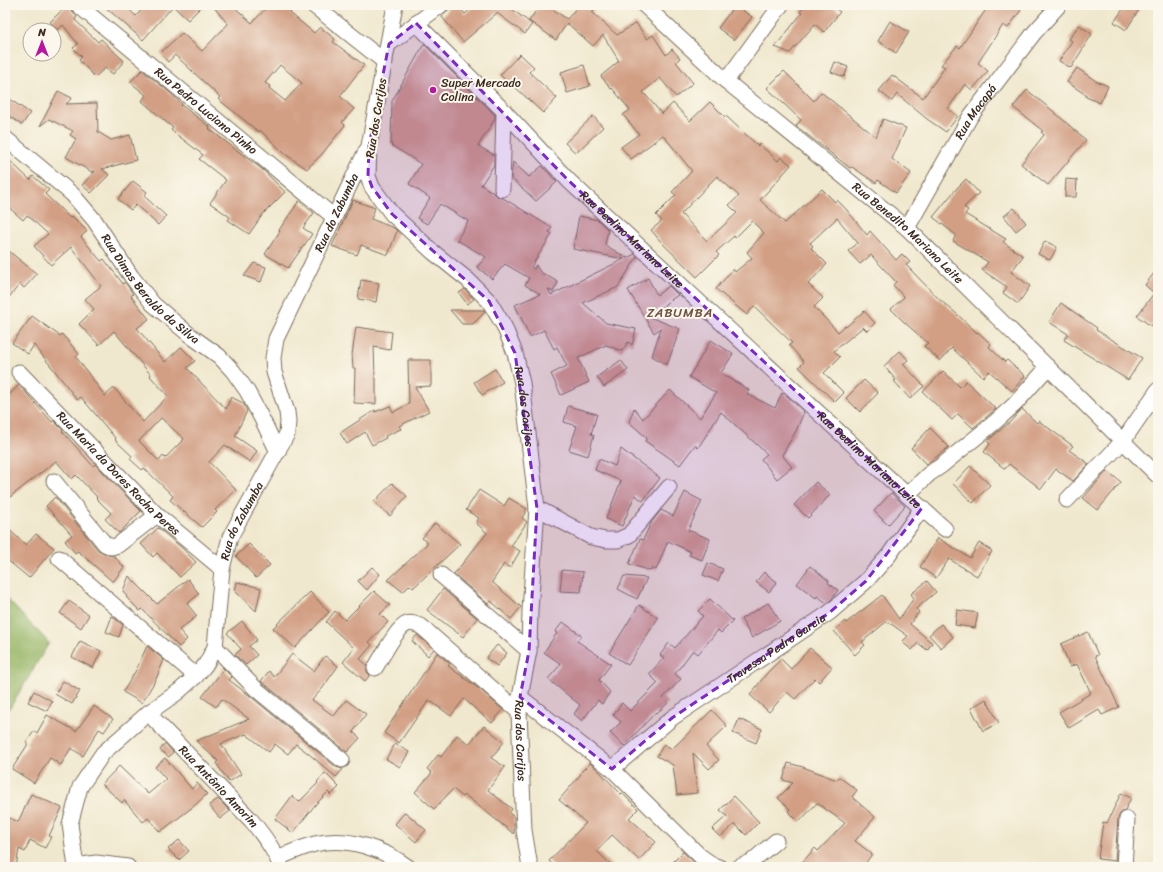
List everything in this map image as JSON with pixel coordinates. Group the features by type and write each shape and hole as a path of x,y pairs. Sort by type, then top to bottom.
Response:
{"street":[{"name":"Rua Pedro Luciano Pinho","path":"78,5 334,217"},
{"path":"313,5 385,62"},
{"name":"Rua dos Carijos","path":"395,5 389,44 368,146 368,176 372,187 392,214 433,252 468,280 489,300 504,326 516,353 522,383 537,508 528,651 520,697 519,712 524,830 530,867"},
{"path":"389,44 441,5"},
{"name":"Rua Benedito Mariano Leite","path":"644,5 726,81 907,228 1158,476"},
{"path":"726,81 781,5"},
{"name":"Rua Macapá","path":"907,228 970,117 1034,33 1059,5"},
{"name":"Rua Deolino Mariano Leite","path":"416,23 504,111 569,182 945,529"},
{"path":"502,189 504,111"},
{"name":"Rua Dimas Beraldo da Silva","path":"5,138 72,194 95,221 131,276 154,304 191,336 219,356 233,371 247,391 278,452"},
{"name":"Rua do Zabumba","path":"76,866 70,824 80,786 103,753 148,713 178,692 196,676 206,664 215,647 222,569 230,537 287,434 287,412 274,372 272,358 276,339 368,146"},
{"path":"907,495 929,474 941,466 1015,404 1048,367"},
{"name":"Rua Maria da Dores Rocha Peres","path":"19,372 157,515 222,569"},
{"path":"1067,500 1123,441 1158,390"},
{"path":"54,481 105,544 112,547 118,545 157,515"},
{"path":"537,508 591,537 606,540 618,540 629,535 669,487"},
{"name":"Travessa Pedro Garcia","path":"612,769 672,718 829,613 866,581 889,555 922,508"},
{"path":"59,558 196,676"},
{"path":"441,575 528,651"},
{"path":"375,668 397,632 406,624 414,624 422,627 519,712"},
{"path":"215,647 256,689 342,760"},
{"path":"520,697 612,769 700,856 713,865 719,867"},
{"name":"Rua Antônio Amorim","path":"148,713 251,820 266,838 279,862"},
{"path":"1124,867 1127,819"},
{"path":"739,867 751,862 776,841"},
{"path":"279,862 315,844 335,842 353,843 372,848 396,858 408,867"},
{"path":"76,866 96,863 128,867"}],"highlighted area":[{"path":"416,23 569,181 922,508 866,581 829,613 672,718 612,769 520,697 529,651 537,508 515,353 489,301 392,214 372,187 368,176 369,146 389,44"}],"green space":[{"path":"5,597 49,643 5,716"}],"building":[{"path":"67,5 69,5 72,12 77,16 75,20 98,42 101,39 124,61 113,74 105,68 95,77 79,60 82,57 73,48 78,44 63,25 62,26 62,22 50,22"},
{"path":"103,5 124,5 136,16 146,5 203,5 188,20 173,6 143,40"},
{"path":"212,5 232,5 252,23 269,5 284,5 291,12 290,13 314,33 320,27 335,39 333,42 364,65 340,96 354,109 342,122 345,125 322,154 307,169 285,154 260,130 259,132 218,99 220,97 175,55 168,62 160,53 182,33 202,51 228,24","holes":["280,65 302,83 285,101 265,83"]},
{"path":"450,5 457,5 465,14 475,5 506,5 532,24 525,34 497,13 463,42 442,17 449,9"},
{"path":"540,5 546,5 567,19 579,5 587,5 594,10 592,12 617,35 636,23 647,39 653,35 666,55 672,49 680,58 676,62 693,83 676,97 660,78 643,92 662,114 673,103 690,121 710,102 758,146 759,144 778,161 781,157 791,165 760,200 785,223 822,189 835,202 837,200 846,209 867,235 870,231 896,260 902,254 910,262 906,265 939,299 991,344 989,347 1005,362 1007,360 1025,376 1012,391 989,371 983,377 952,348 940,361 924,346 928,343 891,309 904,297 893,285 896,282 871,255 860,264 848,251 858,243 837,218 810,243 813,246 811,248 827,264 808,284 823,298 814,307 838,332 864,311 875,323 867,331 863,327 834,351 840,357 824,373 844,393 835,402 799,367 804,362 789,345 792,343 754,306 747,315 716,289 733,269 735,272 752,258 747,252 764,233 752,221 735,238 734,236 716,252 719,255 697,277 662,243 651,230 662,221 656,215 676,195 672,192 692,171 663,135 631,159 621,147 639,134 623,115 630,110 601,76 619,61 603,35 593,46 567,23 556,40 529,21","holes":["717,176 739,196 729,205 737,213 707,241 681,214"]},
{"path":"735,5 752,17 734,40 718,28"},
{"path":"805,5 831,5 840,12 824,32 815,24 790,53 775,47 802,13 800,12"},
{"path":"989,5 1014,5 1021,10 1008,28 1003,25 978,63 988,71 972,90 965,84 948,109 958,116 946,132 927,119 897,94 892,101 879,91 892,75 923,98 945,67 941,65 957,46 960,48"},
{"path":"1126,5 1142,5 1126,30 1114,22"},
{"path":"890,21 909,32 896,53 878,41"},
{"path":"1079,25 1092,34 1071,68 1059,61 1072,41 1069,39"},
{"path":"424,44 495,115 495,119 478,146 494,155 494,165 481,185 498,197 503,198 552,228 549,232 552,234 531,267 534,269 536,265 540,272 558,282 553,292 548,289 551,295 624,259 573,249 579,216 598,220 608,230 605,245 627,258 635,254 637,257 618,287 583,303 606,323 636,329 632,345 628,342 622,351 606,345 578,358 589,382 561,395 551,374 567,366 557,347 554,349 544,330 530,337 515,305 540,294 525,285 529,278 505,264 492,279 477,267 486,257 457,240 468,221 440,204 427,224 417,218 430,198 409,184 421,164 391,145 392,101"},
{"path":"520,54 534,67 529,72 557,98 543,113 500,75"},
{"path":"835,62 848,67 844,77 831,72"},
{"path":"584,65 590,86 567,93 561,72"},
{"path":"1077,68 1096,81 1108,86 1100,103 1086,97 1086,95 1067,82"},
{"path":"142,70 167,90 182,104 181,105 210,127 209,129 263,170 285,192 263,214 249,234 228,220 230,217 210,203 226,180 199,159 203,155 171,130 173,128 142,101 146,95 130,82"},
{"path":"784,71 814,101 821,92 876,137 883,119 906,128 892,159 911,173 896,193 878,180 876,183 852,167 850,168 796,126 801,120 767,88"},
{"path":"1027,90 1086,140 1048,185 1021,164 1044,135 1041,132 1043,131 1013,107"},
{"path":"58,91 72,98 66,104 97,103 98,132 111,140 130,135 136,160 102,169 109,175 91,193 82,185 95,171 92,172 66,157 76,139 70,135 73,131 49,119 40,126"},
{"path":"5,96 30,113 22,125 5,113"},
{"path":"593,116 603,127 576,153 565,143"},
{"path":"5,156 30,180 33,176 49,190 45,194 70,218 72,216 87,231 81,237 101,261 104,259 123,284 125,282 133,294 131,296 149,319 137,328 165,362 181,347 195,361 187,368 226,409 231,397 243,403 247,411 235,436 257,451 250,462 225,445 209,462 236,490 215,510 217,512 202,527 170,500 173,496 144,468 142,470 130,459 132,456 115,440 116,439 81,397 77,400 34,345 28,354 12,343 32,316 60,336 62,334 79,354 76,357 105,396 114,388 143,422 168,396 114,331 99,345 79,324 94,309 85,299 101,286 71,247 51,265 34,246 48,234 27,215 23,220 5,204","holes":["161,418 184,439 165,458 163,456 159,461 139,441"]},
{"path":"513,162 529,177 542,166 557,182 536,201 511,178"},
{"path":"966,179 979,193 964,207 968,210 965,214 1006,239 1003,242 1023,256 1011,272 1030,286 1018,304 1003,293 1007,287 982,270 988,262 953,241 956,235 933,217"},
{"path":"1066,179 1077,180 1076,197 1065,197"},
{"path":"133,181 147,192 144,196 166,216 158,225 136,205 131,210 118,199"},
{"path":"353,200 375,208 371,219 394,228 397,231 388,255 361,245 357,255 332,246"},
{"path":"299,201 314,213 303,228 312,234 288,268 265,254"},
{"path":"1014,208 1026,223 1016,231 1004,216"},
{"path":"1045,241 1057,247 1050,260 1038,254"},
{"path":"5,248 37,274 24,288 20,284 5,302"},
{"path":"254,263 266,267 261,282 244,276"},
{"path":"1158,268 1158,317 1151,326 1137,316 1154,293 1145,285"},
{"path":"648,278 657,295 669,286 678,295 647,316 680,329 667,365 652,356 661,328 654,333 628,290"},
{"path":"361,280 379,283 376,302 358,299"},
{"path":"465,289 474,299 467,304 459,293"},
{"path":"1061,303 1097,328 1096,330 1142,358 1128,380 1064,340 1068,334 1049,322"},
{"path":"450,310 484,310 485,312 473,324 462,324"},
{"path":"356,327 392,332 390,350 374,347 376,404 354,403 355,368 353,368 352,355"},
{"path":"711,340 733,354 721,373 749,390 747,394 775,408 782,393 785,394 804,412 796,431 782,455 792,467 777,479 761,459 767,454 721,412 698,448 695,445 680,465 645,441 647,438 629,422 634,408 643,419 670,390 700,418 716,393 689,377"},
{"path":"900,351 908,360 903,364 924,386 910,399 894,381 896,380 884,366"},
{"path":"408,360 431,360 431,386 415,387 429,411 399,426 401,429 385,436 386,438 372,445 365,432 347,444 340,433 375,410 375,412 390,406 393,412 409,404"},
{"path":"621,360 628,370 604,387 597,377"},
{"path":"495,369 503,382 482,395 474,382"},
{"path":"943,371 960,387 966,381 996,409 973,428 958,414 952,420 923,392"},
{"path":"864,380 878,393 860,412 846,398"},
{"path":"19,385 52,422 54,421 63,430 62,431 93,466 95,464 141,511 119,533 105,519 111,513 96,498 97,497 76,475 72,479 56,461 10,497 5,491 5,399"},
{"path":"568,406 597,414 591,434 594,435 588,456 569,450 577,426 564,422"},
{"path":"1022,409 1037,423 1039,421 1073,446 1069,450 1089,464 1073,481 1056,469 1041,489 1009,464 1005,469 984,452 990,444 987,441 1010,422"},
{"path":"930,428 949,447 927,464 911,448"},
{"path":"621,449 660,478 643,501 635,495 622,526 606,519 621,481 595,470 599,459 615,466"},
{"path":"970,466 990,485 973,503 953,484"},
{"path":"1107,471 1121,482 1098,510 1083,498"},
{"path":"816,482 830,495 808,518 794,505"},
{"path":"392,483 407,496 390,516 374,502"},
{"path":"479,490 504,506 509,498 527,509 522,518 527,522 511,546 520,551 510,568 504,564 492,582 521,607 511,619 491,601 488,604 454,574 487,533 476,523 479,518 466,510"},
{"path":"685,492 702,501 688,530 710,539 702,560 689,555 691,552 668,541 656,570 652,568 651,571 629,564 640,539 643,540 651,523 661,510 673,516"},
{"path":"891,493 905,506 888,525 874,511"},
{"path":"55,497 98,550 114,556 124,567 113,582 78,551 75,553 65,541 72,535 46,506"},
{"path":"435,523 460,544 413,588 410,585 403,592 388,580 428,543 422,538"},
{"path":"5,526 26,545 36,534 54,548 29,578 5,558"},
{"path":"158,528 196,562 180,577 157,553 153,557 141,544"},
{"path":"938,538 970,558 979,543 992,551 977,576 949,559 936,578 920,567"},
{"path":"249,544 270,565 256,578 236,556"},
{"path":"708,563 723,569 718,581 703,575"},
{"path":"810,566 838,590 832,599 827,603 817,596 816,598 797,584"},
{"path":"372,567 380,574 367,590 358,581"},
{"path":"562,570 583,572 581,592 560,591"},
{"path":"764,572 777,582 769,592 756,582"},
{"path":"129,576 157,604 188,579 199,594 187,604 197,616 179,630 187,639 179,647 142,609 140,611 126,597 127,596 123,591"},
{"path":"624,576 647,578 637,599 618,589"},
{"path":"927,581 936,592 916,609 919,612 910,624 932,643 927,650 918,643 912,650 902,642 908,636 887,621 862,642 865,645 855,655 834,631 845,621 846,623 882,595 899,619 914,598 911,594"},
{"path":"237,582 261,588 256,611 235,591"},
{"path":"443,589 477,618 463,637 427,610"},
{"path":"374,591 390,605 380,614 388,622 369,642 372,645 360,659 367,665 367,672 370,675 365,681 343,662 354,648 326,622 335,611 345,620"},
{"path":"310,592 329,612 295,648 273,628"},
{"path":"710,599 733,621 721,633 718,630 698,654 693,650 675,674 681,679 663,698 668,703 657,713 656,712 624,746 610,733 621,722 613,715 622,703 630,711 658,683 649,674 664,658 660,655 669,643 675,648 703,616 698,611"},
{"path":"69,601 89,615 81,628 60,613"},
{"path":"768,603 780,621 752,638 741,619"},
{"path":"639,605 658,618 628,665 609,653"},
{"path":"957,610 978,613 975,628 955,625"},
{"path":"112,616 123,625 119,637 106,632"},
{"path":"242,621 257,640 249,646 257,655 246,665 235,655 241,649 227,633"},
{"path":"563,622 582,636 577,641 611,664 599,680 610,692 602,704 598,700 582,721 574,714 580,705 548,679 561,664 544,652 557,633 555,632"},
{"path":"941,624 953,637 941,648 929,635"},
{"path":"1088,632 1098,655 1095,656 1119,707 1102,715 1099,710 1069,728 1059,712 1091,693 1077,664 1070,667 1061,644"},
{"path":"417,635 434,649 428,656 412,641"},
{"path":"80,641 101,651 93,668 72,657"},
{"path":"497,645 507,653 497,666 486,658"},
{"path":"147,646 164,660 156,679 142,703 123,692 135,672"},
{"path":"810,648 832,667 819,682 815,678 795,699 787,692 769,712 750,695 767,673 781,659 791,669"},
{"path":"437,653 450,664 448,666 482,691 503,710 492,723 464,699 451,716 429,700 399,743 384,733"},
{"path":"292,654 314,671 325,656 338,666 322,689 312,700 334,716 346,700 366,714 353,732 360,738 347,752 261,681 269,671 274,677"},
{"path":"222,667 232,677 229,680 336,767 343,769 336,777 296,744 288,754 275,744 269,752 246,734 221,744 241,774 229,782 216,763 218,761 196,741 249,719 222,699 216,707 202,697 223,670"},
{"path":"63,681 80,691 72,704 55,694"},
{"path":"34,691 52,701 47,711 28,702"},
{"path":"986,699 999,723 983,731 971,708"},
{"path":"94,706 113,719 104,732 99,729 83,756 71,748 61,765 50,758 34,783 12,769 28,744 26,743 34,731 37,733 47,715 76,731"},
{"path":"712,710 727,726 706,746 719,760 709,769 693,753 697,793 677,795 673,765 657,756 664,744 672,749"},
{"path":"739,719 762,729 756,743 733,733"},
{"path":"484,726 504,742 491,758 505,767 488,790 512,809 509,813 514,817 514,834 465,795 463,797 453,789 434,809 415,792 432,773 427,769 438,755 441,757 457,735 469,744"},
{"path":"165,743 173,752 169,757 160,750"},
{"path":"395,744 409,752 400,767 386,759"},
{"path":"165,758 192,789 197,783 207,794 160,832 148,818 143,822 124,800 122,803 102,784 119,766 148,794 166,779 155,767"},
{"path":"590,763 638,809 629,818 656,842 639,860 612,835 597,851 613,867 555,867 549,861 586,823 559,800 581,774 580,773"},
{"path":"788,763 837,780 839,777 857,790 852,797 875,817 855,841 872,854 863,867 798,867 815,848 818,851 845,823 817,803 799,822 788,811 790,809 778,798 793,783 783,780"},
{"path":"325,773 339,787 331,795 328,792 315,805 293,833 275,819 292,796 299,802 318,783 317,782"},
{"path":"1121,793 1131,798 1125,810 1118,818 1115,861 1098,859 1103,822 1107,823"},
{"path":"31,794 62,808 49,836 51,837 45,848 30,840 25,852 19,849 16,867 5,867 5,816 18,822"},
{"path":"734,796 759,822 746,835 735,824 720,837 712,829 727,816 720,810"},
{"path":"218,799 230,811 220,819 209,805"},
{"path":"405,812 426,830 416,842 395,824"},
{"path":"179,840 189,851 179,860 168,849"},
{"path":"683,852 694,862 699,867 668,867"}],"place":[{"name":"Super Mercado Colina","path":"433,90"}],"district":[{"name":"ZABUMBA","path":"680,312"}]}
